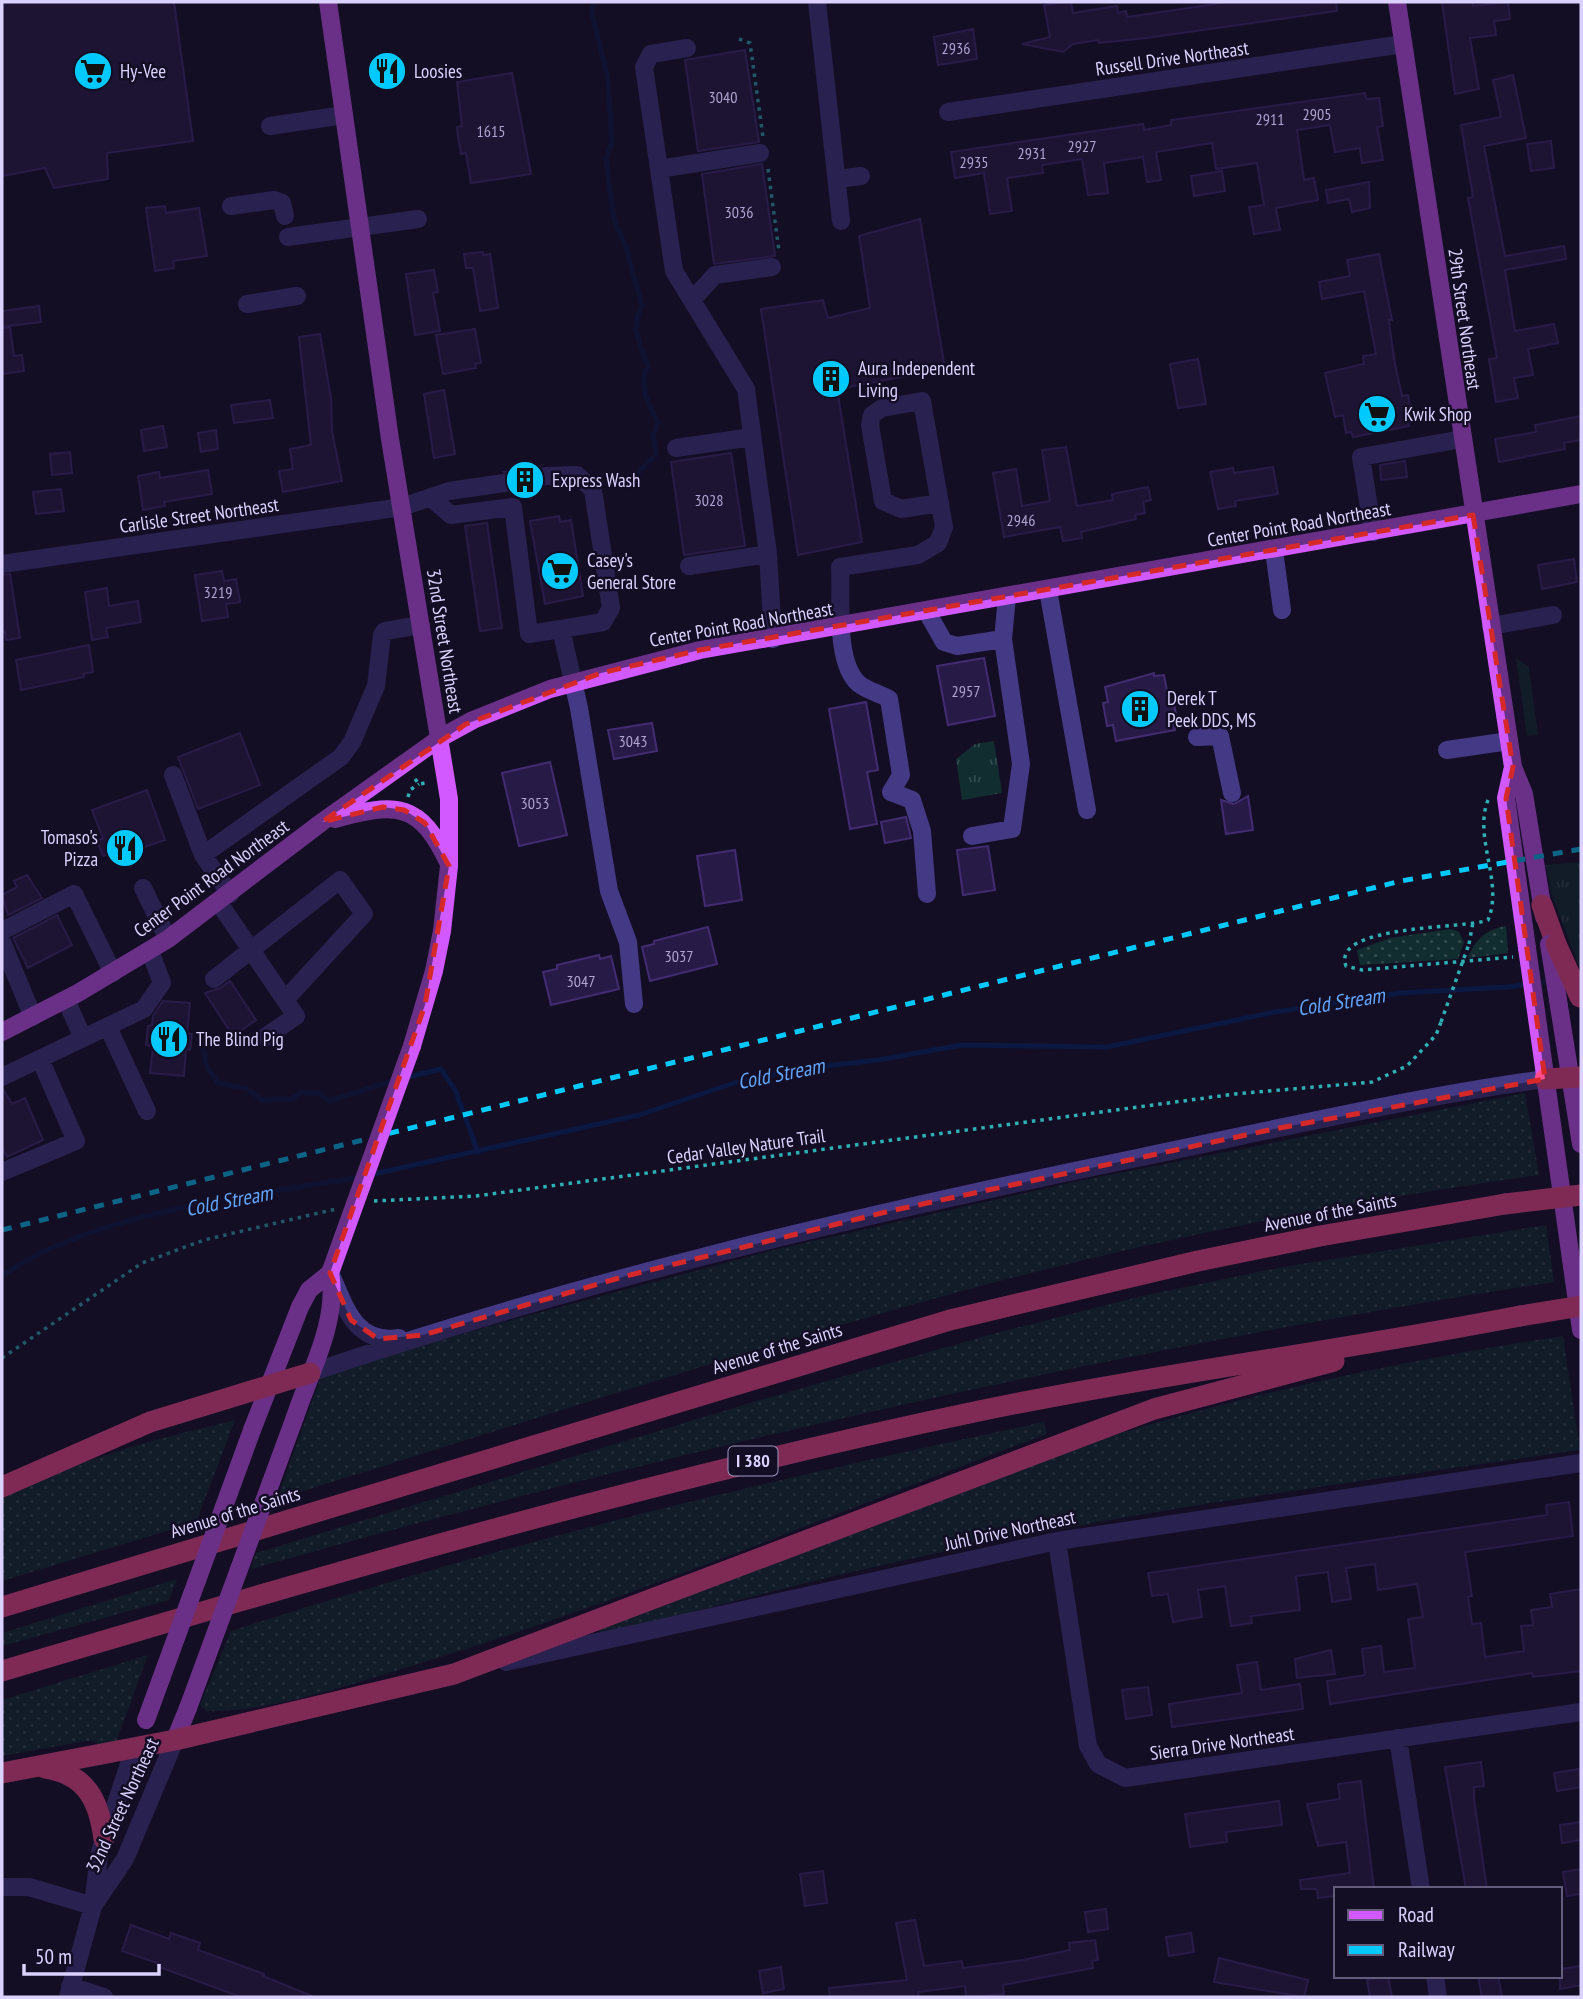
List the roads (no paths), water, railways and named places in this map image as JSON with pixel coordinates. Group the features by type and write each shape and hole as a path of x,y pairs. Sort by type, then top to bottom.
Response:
{"highway":[{"path":"1542,905 1552,944 1581,998"},
{"path":"1545,1079 1576,1077"},
{"name":"Avenue of the Saints","path":"2,1607 950,1320 1198,1261 1320,1236 1505,1204 1581,1195"},
{"name":"I 380","path":"2,1671 344,1572 750,1462 983,1410 1581,1306"},
{"path":"2,1773 134,1749 454,1674 1154,1409 1442,1331"},
{"path":"2,1487 150,1422 310,1373"},
{"path":"36,1767 59,1770 83,1783 97,1802 104,1839"}],"main road":[{"name":"32nd Street Northeast","path":"175,1740 295,1416 332,1303 330,1273 412,1046 434,971 449,866 449,799 402,507 328,2"},
{"name":"29th Street Northeast","path":"1397,2 1490,626 1513,767 1524,794 1542,905"},
{"name":"Center Point Road Northeast","path":"2,1032 66,1000 168,939 321,822 440,738 497,710 572,681 653,660 1581,494"},
{"name":"29th Street Northeast","path":"1513,767 1506,798 1522,952 1535,1004 1581,1330"},
{"path":"321,822 383,807 404,810 425,823 449,866"},
{"path":"1552,944 1558,1000 1576,1077 1581,1144"},
{"name":"32nd Street Northeast","path":"134,1749 300,1307 314,1285 330,1273"}],"street":[{"path":"817,2 841,220"},
{"name":"Russell Drive Northeast","path":"948,112 1403,44"},
{"path":"687,48 652,54 644,67 674,271 746,389 768,554 773,639"},
{"path":"270,126 344,115"},
{"path":"659,169 760,153"},
{"path":"837,179 861,176"},
{"path":"231,206 274,200 282,203 285,216"},
{"path":"288,237 418,219"},
{"path":"691,300 715,275 772,267"},
{"path":"247,303 297,296"},
{"path":"927,894 922,831 912,800 891,792 901,775 888,699 857,682 845,657 839,628 842,606 840,567 918,555 937,543 944,527 940,503 922,401 882,408 872,415 870,425 883,501 901,509 940,503"},
{"path":"676,448 752,437"},
{"path":"1373,532 1361,457 1462,439"},
{"path":"432,499 451,515 513,506 530,634 603,622 611,608 593,490 577,475 546,476"},
{"name":"Carlisle Street Northeast","path":"2,564 402,507 449,491 504,483"},
{"path":"1274,550 1282,610"},
{"path":"689,566 768,554"},
{"path":"1048,590 1087,810"},
{"path":"972,836 1012,829 1021,765 1003,639 1007,597"},
{"path":"927,612 944,642 957,646 1003,639"},
{"path":"1490,626 1553,615"},
{"path":"203,855 341,757 352,741 376,687 382,635 385,631 421,625"},
{"path":"561,629 609,891 628,942 634,1004"},
{"path":"1198,737 1220,736 1232,793"},
{"path":"1447,750 1509,741"},
{"path":"173,775 203,855 253,952 296,1016 265,1037"},
{"path":"214,979 253,952 341,880 365,914 285,1000"},
{"path":"143,888 168,939"},
{"path":"2,931 74,894 113,973"},
{"path":"2,942 33,1017"},
{"path":"2,1077 144,1009 162,983 150,951"},
{"path":"66,1000 83,1038"},
{"path":"108,1027 147,1111"},
{"path":"2,1172 76,1141 40,1059"},
{"path":"310,1373 423,1335 626,1276 890,1211 1274,1129 1545,1079"},
{"path":"330,1273 351,1320 365,1333 378,1339 423,1335"},
{"name":"Juhl Drive Northeast","path":"454,1674 1057,1541 1581,1463"},
{"name":"Sierra Drive Northeast","path":"1057,1541 1088,1746 1098,1764 1110,1773 1125,1778 1581,1712"},
{"path":"1398,1738 1421,1887"},
{"name":"32nd Street Northeast","path":"93,1906 124,1859 175,1740"},
{"name":"32nd Street Northeast","path":"93,1906 95,1876 104,1839 134,1749"},
{"path":"2,1887 29,1887 93,1906 69,1992 104,1997"},
{"path":"1435,1978 1438,1997"}],"waterway":[{"path":"594,2 592,13 608,79 612,142 606,159 614,220 626,247 642,306 638,314 637,329 648,366 644,388 658,422 653,437 656,455 639,472"},
{"name":"Cold Stream","path":"369,1175 639,1115 734,1083 798,1069 878,1060 962,1045 1107,1047 1275,1012 1400,993 1507,987 1553,981"},
{"path":"202,1041 207,1067 218,1083 246,1088 262,1100 292,1099 301,1092 320,1094 329,1101 395,1080"},
{"path":"404,1078 441,1069 456,1092 478,1152"},
{"name":"Cold Stream","path":"2,1276 39,1254 80,1236 126,1222 223,1200 360,1177"}],"tunnel":[{"path":"504,483 546,476"}],"railway":[{"path":"2,1230 1401,881 1581,849"}],"place":[{"name":"Hy-Vee","path":"93,71"},
{"name":"Loosies","path":"387,71"},
{"name":"Aura Independent Living","path":"831,379"},
{"name":"Kwik Shop","path":"1377,414"},
{"name":"Express Wash","path":"525,480"},
{"name":"Casey's General Store","path":"560,571"},
{"name":"Derek T Peek DDS, MS","path":"1140,709"},
{"name":"Tomaso's Pizza","path":"125,848"},
{"name":"The Blind Pig","path":"169,1039"}]}
